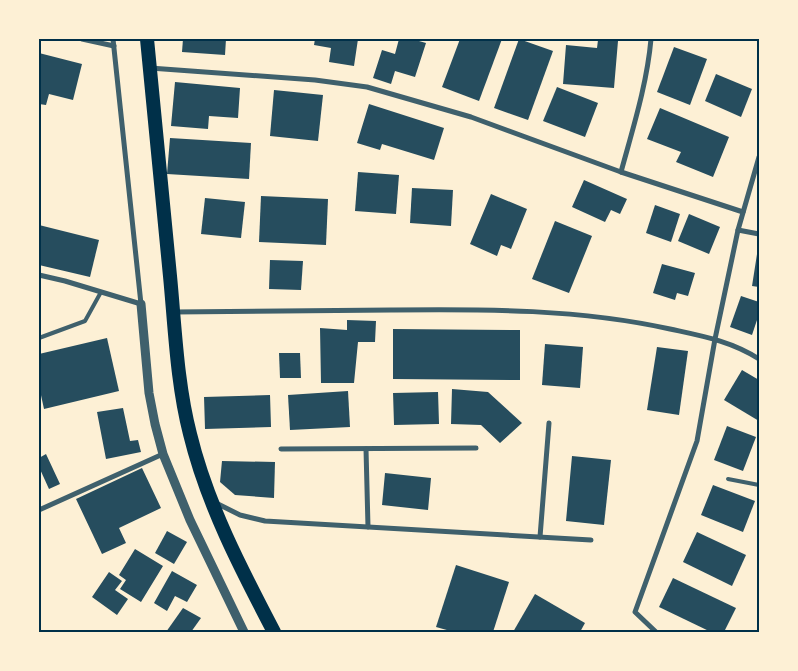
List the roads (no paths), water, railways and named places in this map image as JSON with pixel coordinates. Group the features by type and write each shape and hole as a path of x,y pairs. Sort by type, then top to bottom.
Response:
{"highway":[{"path":"147,39 173,312 184,404 190,434 211,501 227,540 274,632"}],"street":[{"path":"82,39 114,46"},
{"path":"113,39 149,393 155,424 163,454 190,520 244,632"},
{"path":"620,172 637,115 648,66 651,39"},
{"path":"150,68 315,80 367,87 471,117 620,172 743,212"},
{"path":"656,632 635,612 697,441 715,339 738,230 759,157"},
{"path":"738,230 759,234"},
{"path":"39,275 141,304"},
{"path":"173,312 497,309 584,315 648,324 715,339 743,348 759,359"},
{"path":"540,537 549,423"},
{"path":"281,449 476,448"},
{"path":"366,449 368,527"},
{"path":"39,510 163,454"},
{"path":"211,501 240,516 265,520 591,540"}],"lane":[{"path":"39,338 85,322 101,292"},
{"path":"728,479 759,485"}]}
